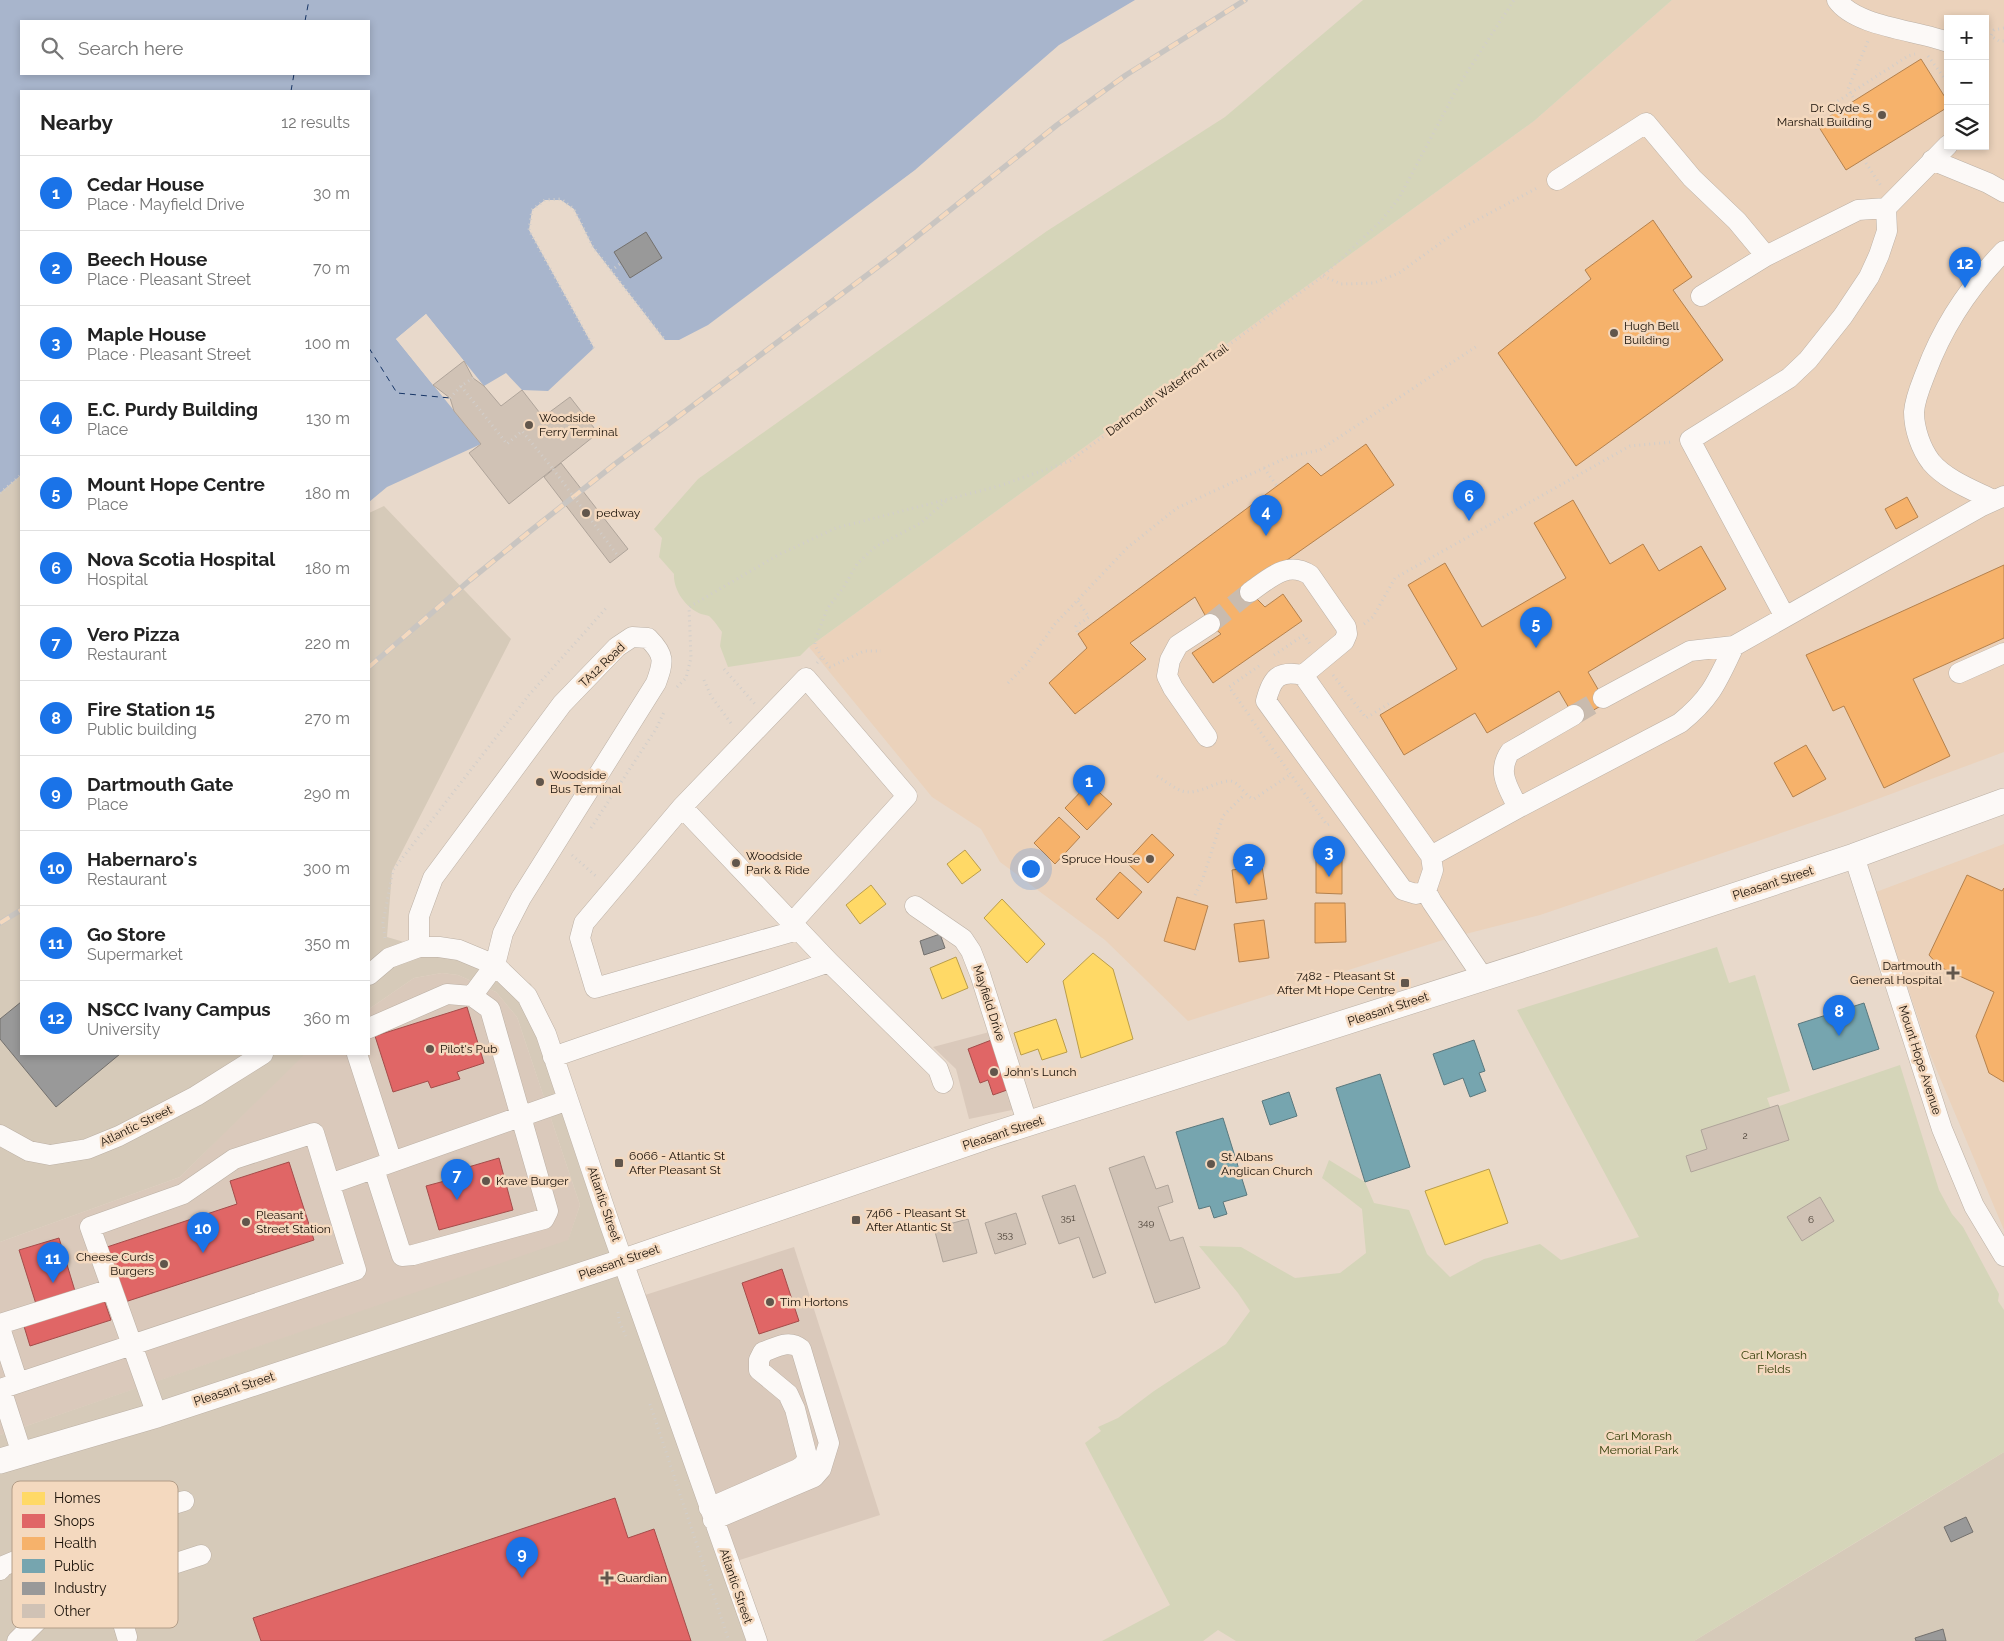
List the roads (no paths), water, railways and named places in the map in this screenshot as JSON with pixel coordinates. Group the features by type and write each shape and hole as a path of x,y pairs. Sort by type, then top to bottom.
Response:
{"main road":[{"name":"Pleasant Street","path":"11,1458 156,1415 624,1262 988,1136 1028,1125 1484,979 1854,856 2004,801"}],"street":[{"path":"1838,0 1851,14 1944,41"},
{"path":"1557,180 1646,123 1692,178 1737,222 1766,256"},
{"path":"1701,296 1766,256 1858,210 1888,204 1944,149"},
{"path":"1932,160 1988,182 2004,192"},
{"path":"1785,617 1690,440 1790,378 1808,360 1843,316 1868,277 1879,255 1887,231 1888,204"},
{"path":"1998,498 1948,476 1933,464 1924,452 1914,413 1918,392 1947,326 1970,290 2004,251"},
{"path":"1603,698 1690,651 1734,646 1998,498"},
{"path":"1250,592 1273,576 1290,569 1301,569 1310,575 1346,627 1347,634 1344,641 1303,675"},
{"path":"1208,737 1173,688 1167,676 1170,660 1178,645 1210,624"},
{"name":"TA12 Road","path":"419,947 419,916 433,878 544,728 562,704 617,647 632,638 648,638 660,649 663,664 656,683 521,898 503,933 495,965"},
{"path":"1431,856 1680,723 1698,708 1715,687 1734,646"},
{"path":"1959,673 2004,653"},
{"path":"1426,891 1416,894 1403,890 1266,701 1271,682 1280,675 1292,673 1303,675 1431,856 1433,870 1426,891 1484,979"},
{"path":"806,678 907,796 795,926 595,988 580,938 584,923 682,806 806,678"},
{"path":"1518,808 1502,773 1503,762 1510,752 1574,716"},
{"path":"682,806 829,962 938,1069 943,1083"},
{"name":"Mount Hope Avenue","path":"1854,856 1942,1129 1974,1206 2004,1256"},
{"name":"Mayfield Drive","path":"915,906 963,939 971,951 1028,1125"},
{"name":"Atlantic Street","path":"370,974 389,958 419,947 439,947 459,950 495,965 527,996 546,1034 756,1641"},
{"path":"553,1057 829,962"},
{"path":"472,996 495,965"},
{"path":"370,1028 447,994 472,996 490,1009 548,1211 544,1219 413,1256 402,1256 374,1169"},
{"name":"Atlantic Street","path":"0,1135 30,1151 50,1155 87,1149 120,1136 196,1096 261,1055"},
{"path":"357,1055 392,1162"},
{"path":"330,1184 568,1100"},
{"path":"6,1387 131,1345 356,1270 314,1132 234,1159 183,1194 90,1227 111,1289 131,1345 156,1415"},
{"path":"0,1324 111,1289"},
{"path":"0,1328 11,1458"},
{"path":"787,1343 795,1344 801,1349 829,1443 822,1469 814,1477 711,1514 798,1470 805,1464 807,1456 795,1409 788,1394 759,1370 759,1360 763,1352 787,1343"},
{"path":"178,1503 184,1501"},
{"path":"178,1562 201,1555"},
{"path":"0,1570 3,1566 12,1562"},
{"path":"17,1641 30,1628"},
{"path":"123,1628 128,1637"}],"water":[{"path":"0,0 1135,0 1059,45 915,170 708,325 679,340 665,340 593,247 574,209 561,200 545,200 532,210 529,230 594,348 548,391 522,390 506,373 484,386 426,314 396,339 481,444 387,487 370,501 370,90 20,90 20,476 0,493"}],"tunnel":[{"path":"1210,624 1250,592"},
{"path":"1574,715 1603,698"}],"railway":[{"path":"370,666 470,580 615,464 895,254 1057,125 1126,75 1245,0"},
{"path":"0,923 20,911"}],"place":[{"name":"Dr. Clyde S. Marshall Building","path":"1882,115"},
{"name":"NSCC Ivany Campus","path":"1965,288"},
{"name":"Hugh Bell Building","path":"1614,333"},
{"name":"Woodside Ferry Terminal","path":"529,425"},
{"name":"pedway","path":"586,513"},
{"name":"Nova Scotia Hospital","path":"1469,521"},
{"name":"E.C. Purdy Building","path":"1266,536"},
{"name":"Mount Hope Centre","path":"1536,648"},
{"name":"Woodside Bus Terminal","path":"540,782"},
{"name":"Cedar House","path":"1089,806"},
{"name":"Spruce House","path":"1150,859"},
{"name":"Woodside Park & Ride","path":"736,863"},
{"name":"Maple House","path":"1329,877"},
{"name":"Beech House","path":"1249,885"},
{"name":"Dartmouth General Hospital","path":"1953,973"},
{"name":"7482 - Pleasant St After Mt Hope Centre","path":"1405,983"},
{"name":"Fire Station 15","path":"1839,1036"},
{"name":"Pilot's Pub","path":"430,1049"},
{"name":"John's Lunch","path":"994,1072"},
{"name":"6066 - Atlantic St After Pleasant St","path":"619,1163"},
{"name":"St Albans Anglican Church","path":"1211,1164"},
{"name":"Krave Burger","path":"486,1181"},
{"name":"Vero Pizza","path":"457,1200"},
{"name":"7466 - Pleasant St After Atlantic St","path":"856,1220"},
{"name":"Pleasant Street Station","path":"246,1222"},
{"name":"Habernaro's","path":"203,1253"},
{"name":"Cheese Curds Burgers","path":"164,1264"},
{"name":"Go Store","path":"53,1283"},
{"name":"Tim Hortons","path":"770,1302"},
{"name":"Dartmouth Gate","path":"522,1578"},
{"name":"Guardian","path":"607,1578"}],"park label":[{"name":"Carl Morash Fields","path":"1774,1362"},
{"name":"Carl Morash Memorial Park","path":"1639,1443"}]}
